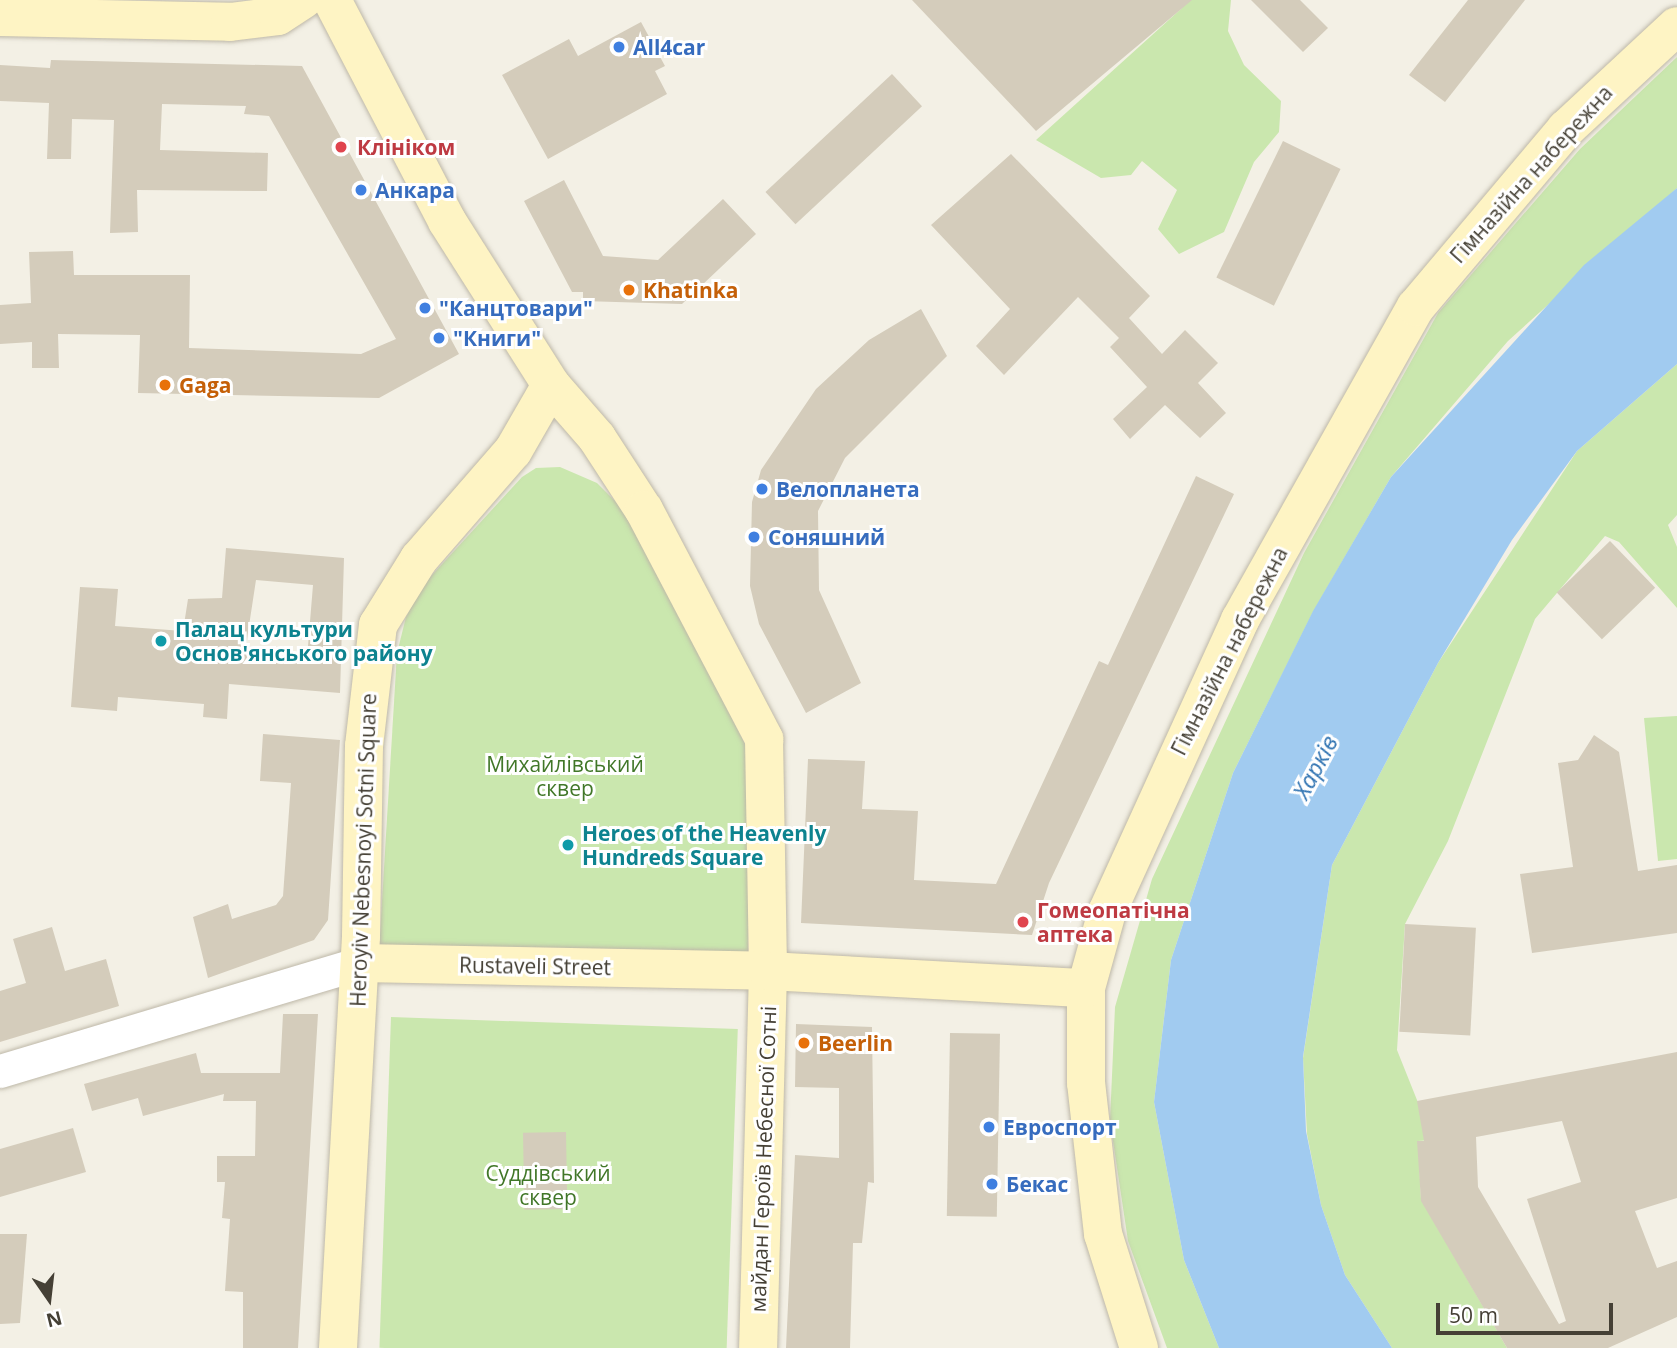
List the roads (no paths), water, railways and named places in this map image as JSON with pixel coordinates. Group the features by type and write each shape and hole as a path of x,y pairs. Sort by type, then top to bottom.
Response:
{"main road":[{"path":"0,17 230,22 278,16 303,0"},
{"path":"332,0 447,221 551,385 597,438 644,510 758,722 769,779 768,971"},
{"name":"Гімназійна набережна","path":"1139,1348 1102,1234 1086,1083 1086,988 1107,912 1240,620 1416,307 1566,129 1677,26"},
{"name":"Heroyiv Nebesnoyi Sotni Square","path":"338,1348 360,963 364,746 378,625 419,559 513,451 551,385"},
{"name":"Rustaveli Street","path":"360,963 768,971 1086,988"},
{"name":"майдан Героїв Небесної Сотні","path":"758,1348 768,971"}],"street":[{"name":"Rustaveli Street","path":"0,1071 360,963"}],"water":[{"name":"Харків","path":"1677,188 1677,364 1577,451 1512,540 1438,663 1332,865 1303,1057 1306,1131 1321,1205 1345,1275 1392,1348 1219,1348 1184,1260 1154,1102 1171,960 1233,773 1313,611 1391,477 1584,265"}],"place":[{"name":"All4car","path":"619,47"},
{"name":"Клініком","path":"341,147"},
{"name":"Анкара","path":"361,190"},
{"name":"Khatinka","path":"629,290"},
{"name":"\"Канцтовари\"","path":"425,308"},
{"name":"\"Книги\"","path":"439,338"},
{"name":"Gaga","path":"165,385"},
{"name":"Велопланета","path":"762,489"},
{"name":"Соняшний","path":"754,537"},
{"name":"Палац культури Основ'янського району","path":"161,641"},
{"name":"Heroes of the Heavenly Hundreds Square","path":"568,845"},
{"name":"Гомеопатічна аптека","path":"1023,922"},
{"name":"Beеrlin","path":"804,1043"},
{"name":"Евроспорт","path":"989,1127"},
{"name":"Бекас","path":"992,1184"}],"park label":[{"name":"Михайлівський сквер","path":"565,776"},
{"name":"Суддівський сквер","path":"548,1185"}]}
